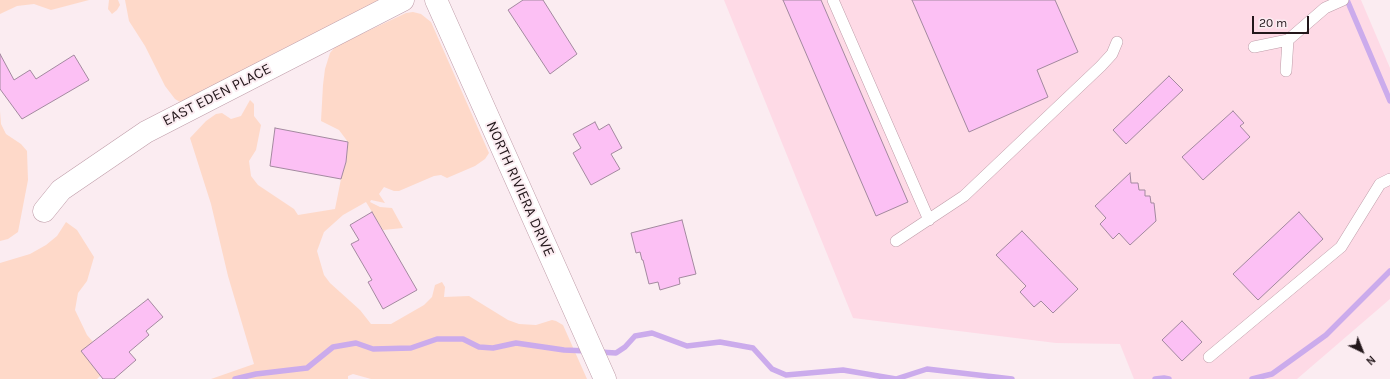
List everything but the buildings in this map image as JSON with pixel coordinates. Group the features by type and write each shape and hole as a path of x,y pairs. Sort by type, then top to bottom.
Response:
{"street":[{"name":"EAST EDEN PLACE","path":"44,212 61,190 146,132 403,0"},
{"name":"NORTH RIVIERA DRIVE","path":"436,0 605,379"}],"lane":[{"path":"833,0 929,220"},
{"path":"1254,47 1288,40 1325,8 1339,2"},
{"path":"1286,71 1288,40"},
{"path":"896,241 964,196 1071,96 1112,54 1117,42"},
{"path":"1209,357 1341,247 1380,184 1390,179"}],"shaded area":[{"path":"0,0 89,0 51,10 34,4 17,6 0,14"},
{"path":"109,0 118,0 120,5 112,14 108,9"},
{"path":"125,0 383,0 271,55 192,101 180,102 175,99 165,86 145,46 129,21"},
{"path":"724,0 1361,0 1390,68 1390,299 1297,379 1134,379 1120,344 1056,343 853,318"},
{"path":"413,12 421,14 431,22 489,153 485,159 475,166 447,178 441,175 434,176 399,191 394,191 384,187 379,194 385,203 371,200 370,202 380,207 392,208 403,228 383,230 366,202 343,215 324,232 317,251 324,275 330,283 360,310 371,324 391,324 424,305 432,297 435,285 442,282 445,287 444,297 469,296 508,320 519,324 536,325 552,320 556,321 563,325 587,379 371,379 353,374 348,376 348,379 211,379 254,364 228,276 211,204 190,138 206,121 216,114 222,113 231,119 241,116 250,100 254,104 254,116 261,125 256,150 249,161 251,176 258,185 294,209 298,215 335,209 346,162 348,142 339,130 321,121 325,69 330,53 336,46 406,13"},
{"path":"0,111 1,124 6,134 21,144 27,151 28,180 18,232 8,239 0,241"},
{"path":"66,222 77,230 94,257 87,281 78,293 75,310 87,335 93,342 102,374 97,379 0,379 0,263 30,254 46,245 57,236"}],"waterway":[{"path":"1347,0 1390,101"},
{"path":"1252,379 1272,374 1326,335 1390,271"},
{"path":"599,352 616,353 625,347 635,336 652,333 687,346 720,342 753,348 772,369 786,375 843,370 896,379 927,369 1012,379"},
{"path":"235,379 256,374 307,368 333,347 356,343 373,349 411,348 437,339 463,339 479,347 493,348 516,343 564,350 587,351"},
{"path":"1155,379 1169,379"}]}
